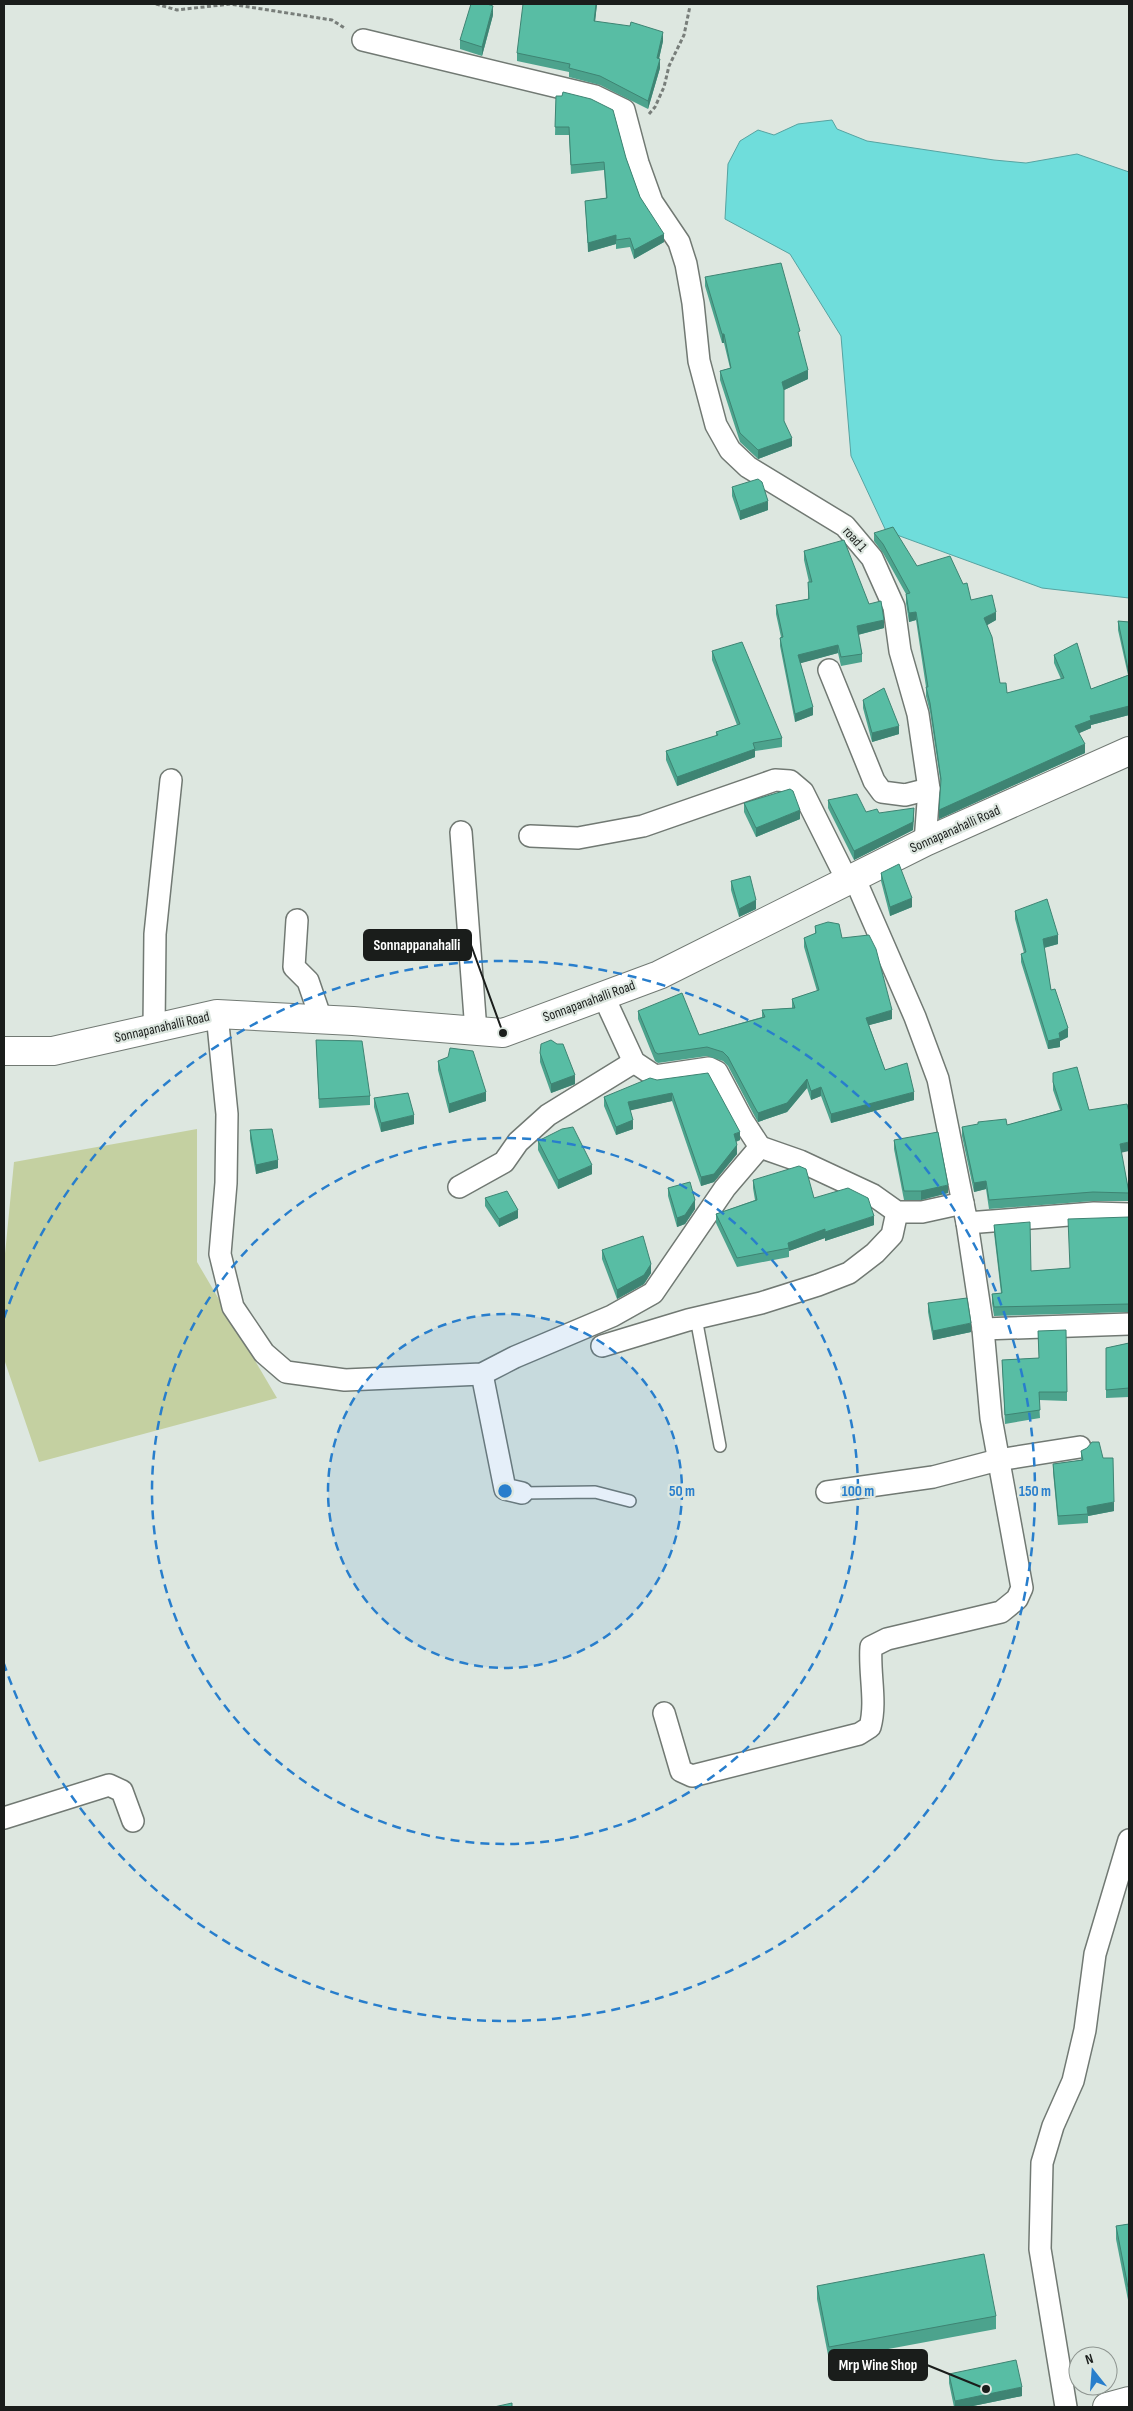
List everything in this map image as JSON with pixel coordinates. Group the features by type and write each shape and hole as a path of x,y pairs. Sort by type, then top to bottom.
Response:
{"street":[{"name":"road 1","path":"363,40 595,96 624,110 652,202 679,242 686,264 693,303 699,362 716,426 730,450 748,467 845,526 872,558 894,607 900,651 918,714 929,789 925,842"},
{"path":"829,670 874,782 882,792 905,794 929,789"},
{"name":"Sonnapanahalli Road","path":"4,1051 53,1051 217,1014 502,1033 658,975 925,842 1129,751"},
{"path":"154,1029 155,934 171,780"},
{"path":"530,836 578,838 642,826 774,780 790,781 803,792 850,879 915,1017 938,1079 965,1213 983,1329 991,1418 1022,1588 1016,1600 1001,1612 887,1639 871,1647 869,1669 874,1712 870,1727 859,1734 692,1776 681,1771 664,1713"},
{"path":"461,832 476,1032"},
{"path":"297,920 294,966 308,981 321,1020"},
{"path":"603,995 634,1062 654,1076 709,1068 717,1072 742,1121 760,1146 800,1161 873,1195 897,1212 1129,1214"},
{"path":"217,1014 227,1114 226,1183 220,1254 233,1307 264,1354 286,1372 345,1380 482,1374 515,1357 612,1316 653,1293 724,1188 760,1146"},
{"path":"459,1187 504,1162 518,1142 548,1115 634,1062"},
{"path":"602,1346 696,1318 761,1303 849,1273 875,1253 892,1236 897,1212"},
{"path":"983,1329 1129,1324"},
{"path":"482,1374 505,1489 522,1493"},
{"path":"827,1492 933,1477 998,1460 1080,1447"},
{"path":"4,1818 109,1785 122,1792 133,1821"},
{"path":"1066,2407 1040,2249 1042,2163 1053,2126 1073,2080 1085,2030 1094,1954 1129,1840"},
{"path":"1107,2407 1129,2401"}],"lane":[{"path":"696,1318 720,1446"},
{"path":"522,1493 595,1492 630,1502"}],"path":[{"path":"156,4 177,10 230,4 332,20 363,40"},
{"path":"631,136 655,106 664,87 669,66 684,35 690,6"}],"green space":[{"path":"197,1129 197,1262 277,1398 39,1462 4,1359 4,1264 14,1162"}],"water":[{"path":"832,120 837,129 867,141 1026,163 1077,154 1129,172 1129,598 1042,588 886,531 851,456 841,336 790,254 725,219 728,164 740,141 758,130 774,135 798,124"}],"building":[{"path":"471,4 493,6 482,47 460,40"},
{"path":"523,4 596,4 594,21 630,26 631,22 663,32 657,58 660,59 648,101 600,76 569,68 570,64 517,53"},
{"path":"563,92 591,99 613,110 626,158 640,197 664,234 634,250 630,238 616,240 616,235 588,243 585,201 607,198 604,162 571,165 569,127 555,127 556,96 562,96"},
{"path":"781,263 800,331 798,332 808,370 782,382 784,390 784,421 792,438 758,450 740,433 720,371 731,368 724,334 722,334 705,277"},
{"path":"758,479 762,482 768,501 740,511 732,487"},
{"path":"893,527 917,566 950,556 963,584 967,583 971,600 992,595 996,612 984,618 992,637 1000,683 1006,683 1007,693 1064,678 1054,655 1077,643 1091,689 1129,675 1129,706 1090,716 1091,720 1075,726 1085,744 939,810 941,779 916,612 909,613 906,594 910,593 883,544 874,533"},
{"path":"844,540 869,604 881,601 884,620 857,626 862,654 841,657 838,645 798,655 813,707 795,714 780,638 783,637 776,605 809,599 808,582 812,582 804,551"},
{"path":"1118,621 1129,622 1129,674"},
{"path":"742,642 782,738 753,743 755,749 677,777 666,751 718,735 716,732 740,724 712,651"},
{"path":"884,688 899,726 872,733 863,700"},
{"path":"790,789 793,791 800,810 756,828 744,803"},
{"path":"857,794 866,812 877,809 879,813 914,808 913,822 854,851 828,800"},
{"path":"899,864 912,898 890,907 881,873"},
{"path":"750,876 756,900 739,909 731,881"},
{"path":"1047,899 1058,935 1043,939 1051,990 1055,989 1068,1028 1059,1033 1060,1038 1048,1041 1021,954 1026,952 1015,911"},
{"path":"828,922 839,924 842,938 869,935 876,949 892,1010 866,1018 885,1070 907,1063 914,1092 831,1114 821,1087 811,1091 807,1079 787,1103 758,1113 728,1057 723,1052 707,1047 658,1054 655,1052 638,1011 682,993 699,1035 765,1017 762,1010 795,1008 792,999 819,990 804,938 816,933 815,926"},
{"path":"316,1040 362,1041 370,1096 319,1099"},
{"path":"551,1040 557,1044 563,1044 575,1075 551,1084 540,1053 541,1044"},
{"path":"450,1048 473,1051 486,1092 449,1104 438,1061 448,1057"},
{"path":"1077,1067 1089,1110 1127,1104 1129,1112 1129,1142 1120,1144 1129,1193 1093,1192 989,1200 986,1181 974,1183 962,1127 978,1124 978,1122 1006,1119 1007,1125 1062,1110 1053,1082 1053,1073"},
{"path":"708,1073 740,1132 734,1134 737,1145 714,1174 701,1177 672,1093 628,1102 633,1120 616,1127 604,1097 650,1078 657,1080"},
{"path":"408,1093 414,1115 381,1123 374,1098"},
{"path":"573,1127 592,1165 558,1180 538,1141 562,1129"},
{"path":"272,1129 278,1160 256,1165 250,1130"},
{"path":"938,1132 948,1185 921,1191 904,1191 894,1140"},
{"path":"799,1166 806,1169 814,1198 848,1188 868,1198 874,1216 825,1232 825,1229 788,1243 789,1248 737,1258 716,1214 757,1200 753,1180"},
{"path":"690,1182 695,1200 685,1215 677,1218 668,1188"},
{"path":"507,1191 518,1210 499,1219 485,1198"},
{"path":"1129,1217 1129,1304 994,1307 992,1294 1002,1293 994,1225 1030,1222 1031,1271 1070,1268 1068,1219"},
{"path":"643,1236 651,1264 644,1275 617,1290 602,1250"},
{"path":"967,1298 971,1323 933,1331 928,1303"},
{"path":"1066,1330 1067,1392 1039,1392 1040,1410 1005,1415 1002,1360 1039,1358 1038,1331"},
{"path":"1129,1343 1129,1388 1106,1390 1106,1348"},
{"path":"1092,1442 1099,1442 1103,1458 1113,1458 1114,1502 1087,1507 1088,1514 1058,1516 1053,1464 1083,1460 1081,1451"},
{"path":"1129,2224 1129,2287 1128,2287 1116,2226"},
{"path":"984,2254 996,2316 829,2347 817,2286"},
{"path":"1016,2360 1022,2387 955,2401 949,2374"},
{"path":"512,2403 512,2407 494,2407"}],"place":[{"name":"Sonnappanahalli","path":"503,1033"},
{"name":"Mrp Wine Shop","path":"986,2389"}]}
